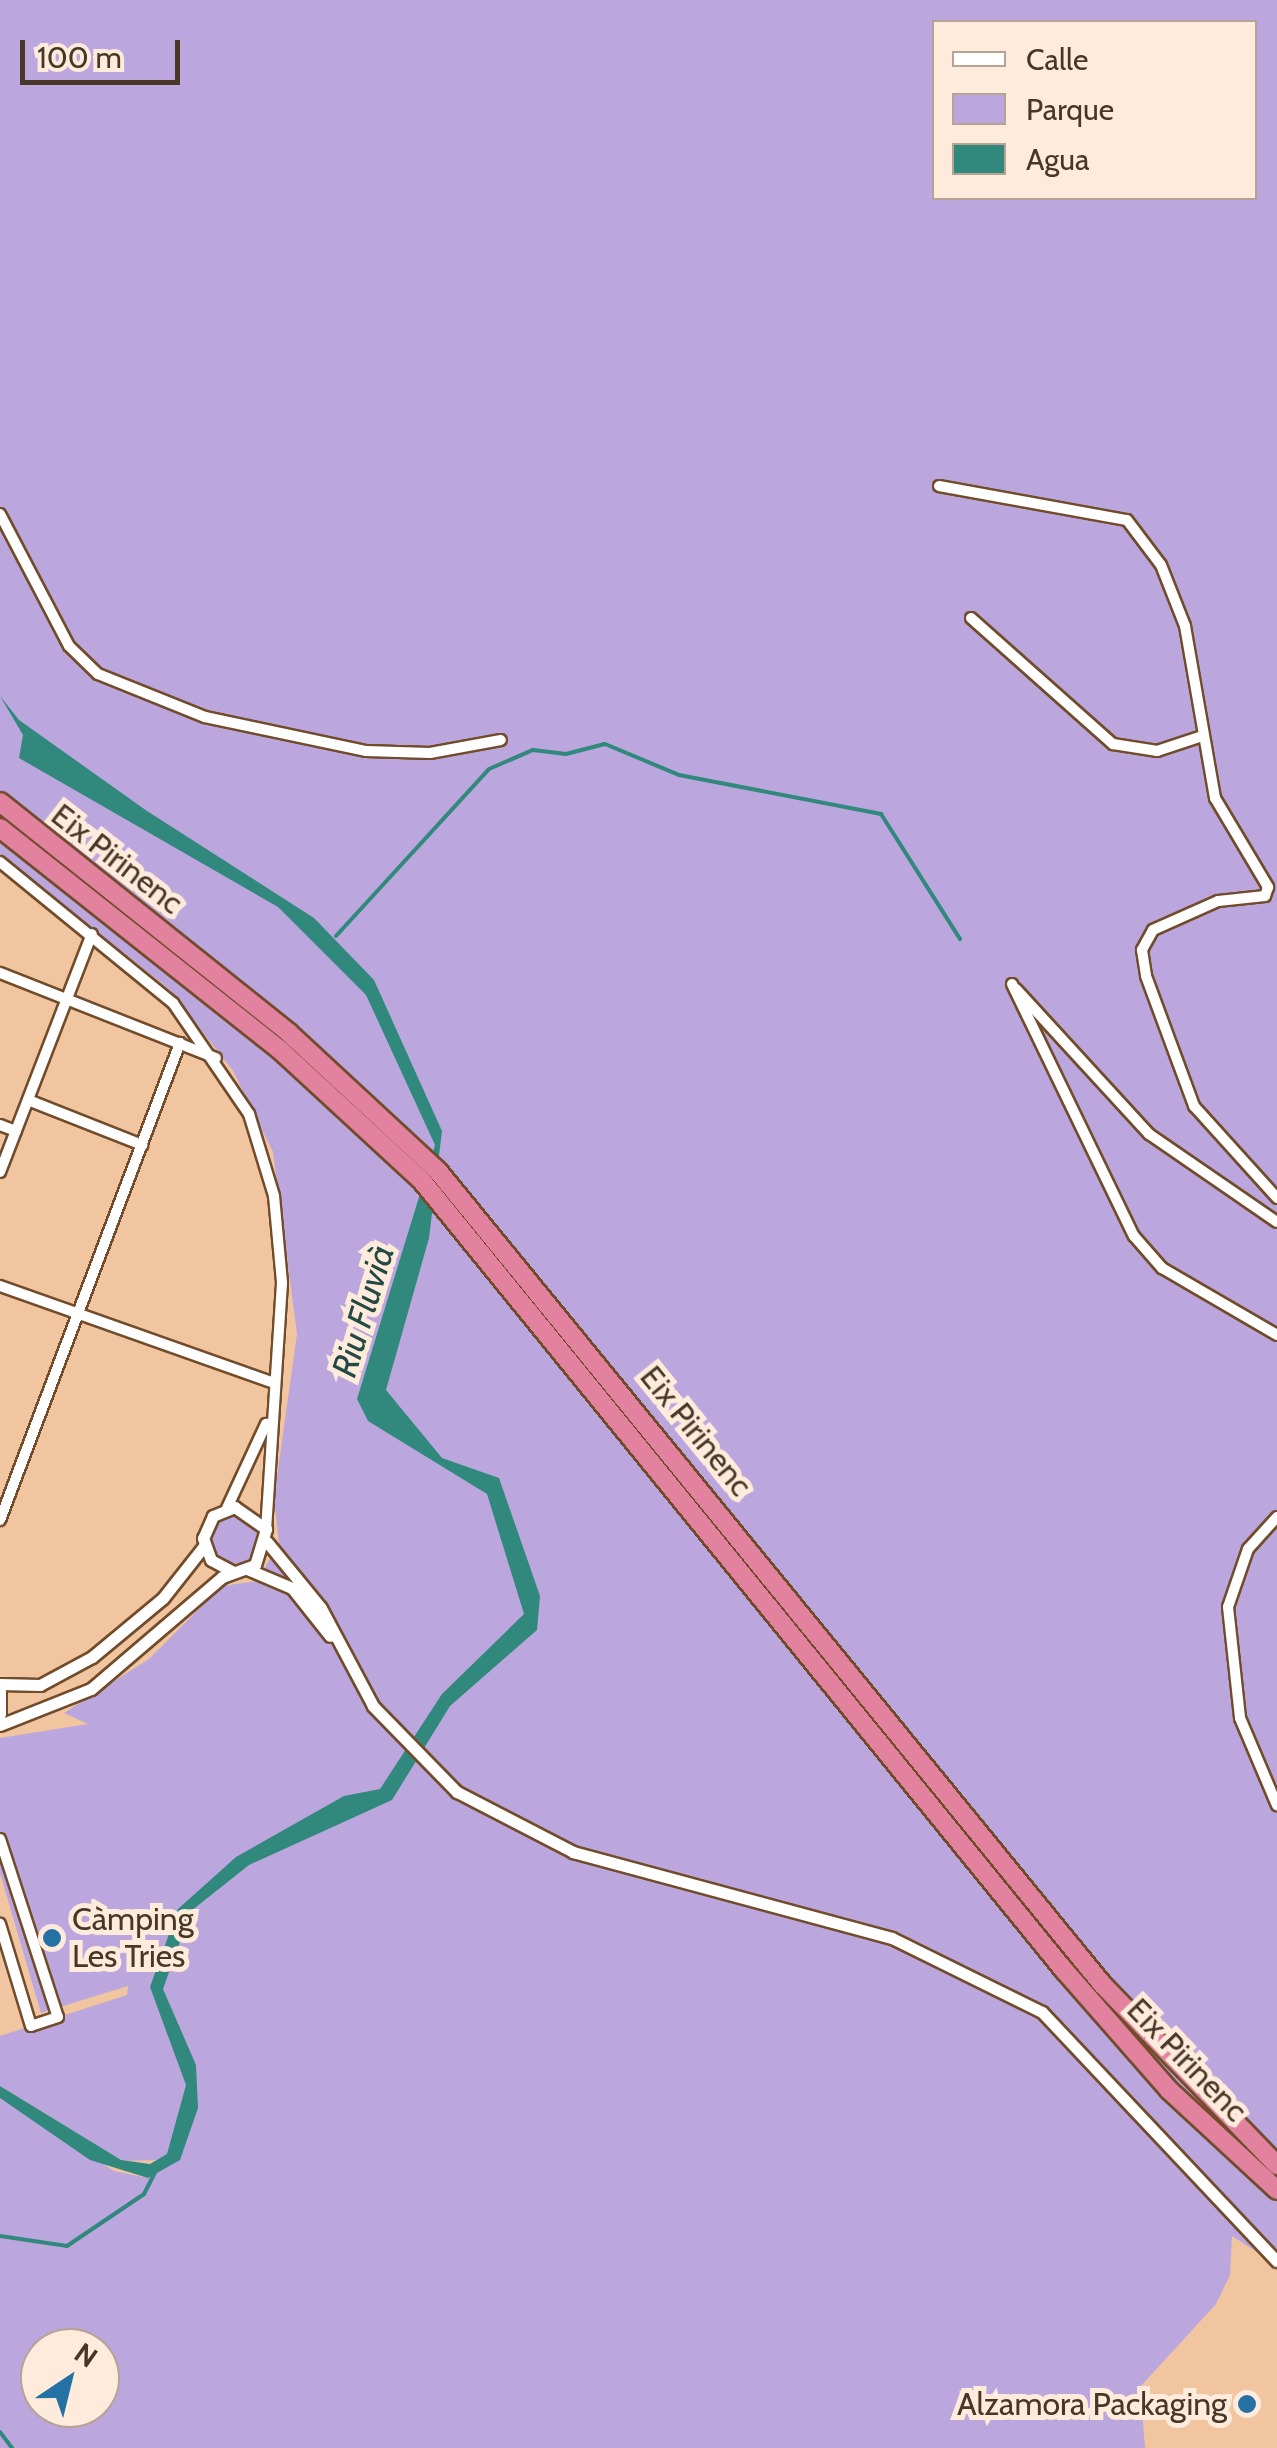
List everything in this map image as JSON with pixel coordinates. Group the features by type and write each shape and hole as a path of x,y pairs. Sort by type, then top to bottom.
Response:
{"highway":[{"name":"Eix Pirinenc","path":"0,802 376,1110 494,1232 1102,1984 1277,2165"},
{"name":"Eix Pirinenc","path":"0,828 373,1134 490,1258 1064,1970 1168,2090 1277,2190"}],"street":[{"path":"939,486 1087,508 1148,538 1184,626 1202,736 1222,816 1265,896 1193,910 1153,930 1142,950 1194,1106 1277,1198"},
{"path":"0,514 69,646 98,674 205,717 366,752 430,753 501,740"},
{"path":"971,618 1113,744 1157,751 1202,736"},
{"path":"0,862 173,1003 216,1058 249,1114 274,1196 282,1283 269,1419 267,1535 247,1569"},
{"path":"0,1172 92,934"},
{"path":"0,973 216,1058"},
{"path":"1277,1222 1149,1134 1012,984 1134,1236 1162,1268 1277,1335"},
{"path":"0,1520 180,1044"},
{"path":"28,1100 142,1145"},
{"path":"0,1124 16,1131"},
{"path":"0,1286 274,1383"},
{"path":"0,1714 0,1686 40,1684 92,1657 163,1598 204,1546 208,1522 227,1508 269,1419"},
{"path":"0,1479 14,1484"},
{"path":"227,1508 250,1511 360,1684 424,1764 501,1821 618,1866 876,1932 1042,2012 1277,2261"},
{"path":"1277,1517 1248,1550 1228,1607 1240,1718 1277,1805"},
{"path":"204,1546 232,1571"},
{"path":"0,1725 91,1689 232,1571 247,1569 292,1588 337,1644"},
{"path":"0,1839 58,2017 31,2026 0,1924"}],"green space":[{"path":"0,0 1277,0 1277,2265 1232,2236 1230,2275 1216,2304 1140,2387 1145,2448 0,2448 0,2098 114,2171 148,2178 160,2160 121,2161 0,2086 0,2036 127,1995 128,1986 41,2013 0,1873 0,1738 88,1724 64,1713 149,1659 222,1586 257,1581 279,1543 274,1498 297,1334 273,1152 233,1071 169,989 0,854"},
{"path":"235,1516 252,1523 259,1540 252,1557 235,1564 218,1557 211,1540 218,1523"}],"water":[{"path":"0,696 19,720 147,811 314,918 374,980 442,1131 429,1238 386,1390 442,1458 499,1478 540,1596 537,1630 450,1706 392,1800 249,1865 191,1911 163,1989 196,2065 198,2108 180,2160 148,2178 90,2160 0,2098 0,2086 121,2160 150,2164 167,2154 186,2085 150,1987 178,1909 236,1857 344,1796 380,1789 442,1694 524,1614 487,1494 368,1421 357,1399 435,1145 366,995 278,907 19,758 23,735"}],"waterway":[{"path":"336,936 489,769 533,750 566,754 605,744 679,775 881,814 960,939"},
{"path":"0,2236 67,2246 144,2194 155,2172"},
{"path":"0,2432 12,2448"}],"place":[{"name":"Càmping Les Tries","path":"52,1938"},
{"name":"Alzamora Packaging","path":"1247,2404"}],"water label":[{"name":"Riu Fluvià","path":"363,1311"}]}
